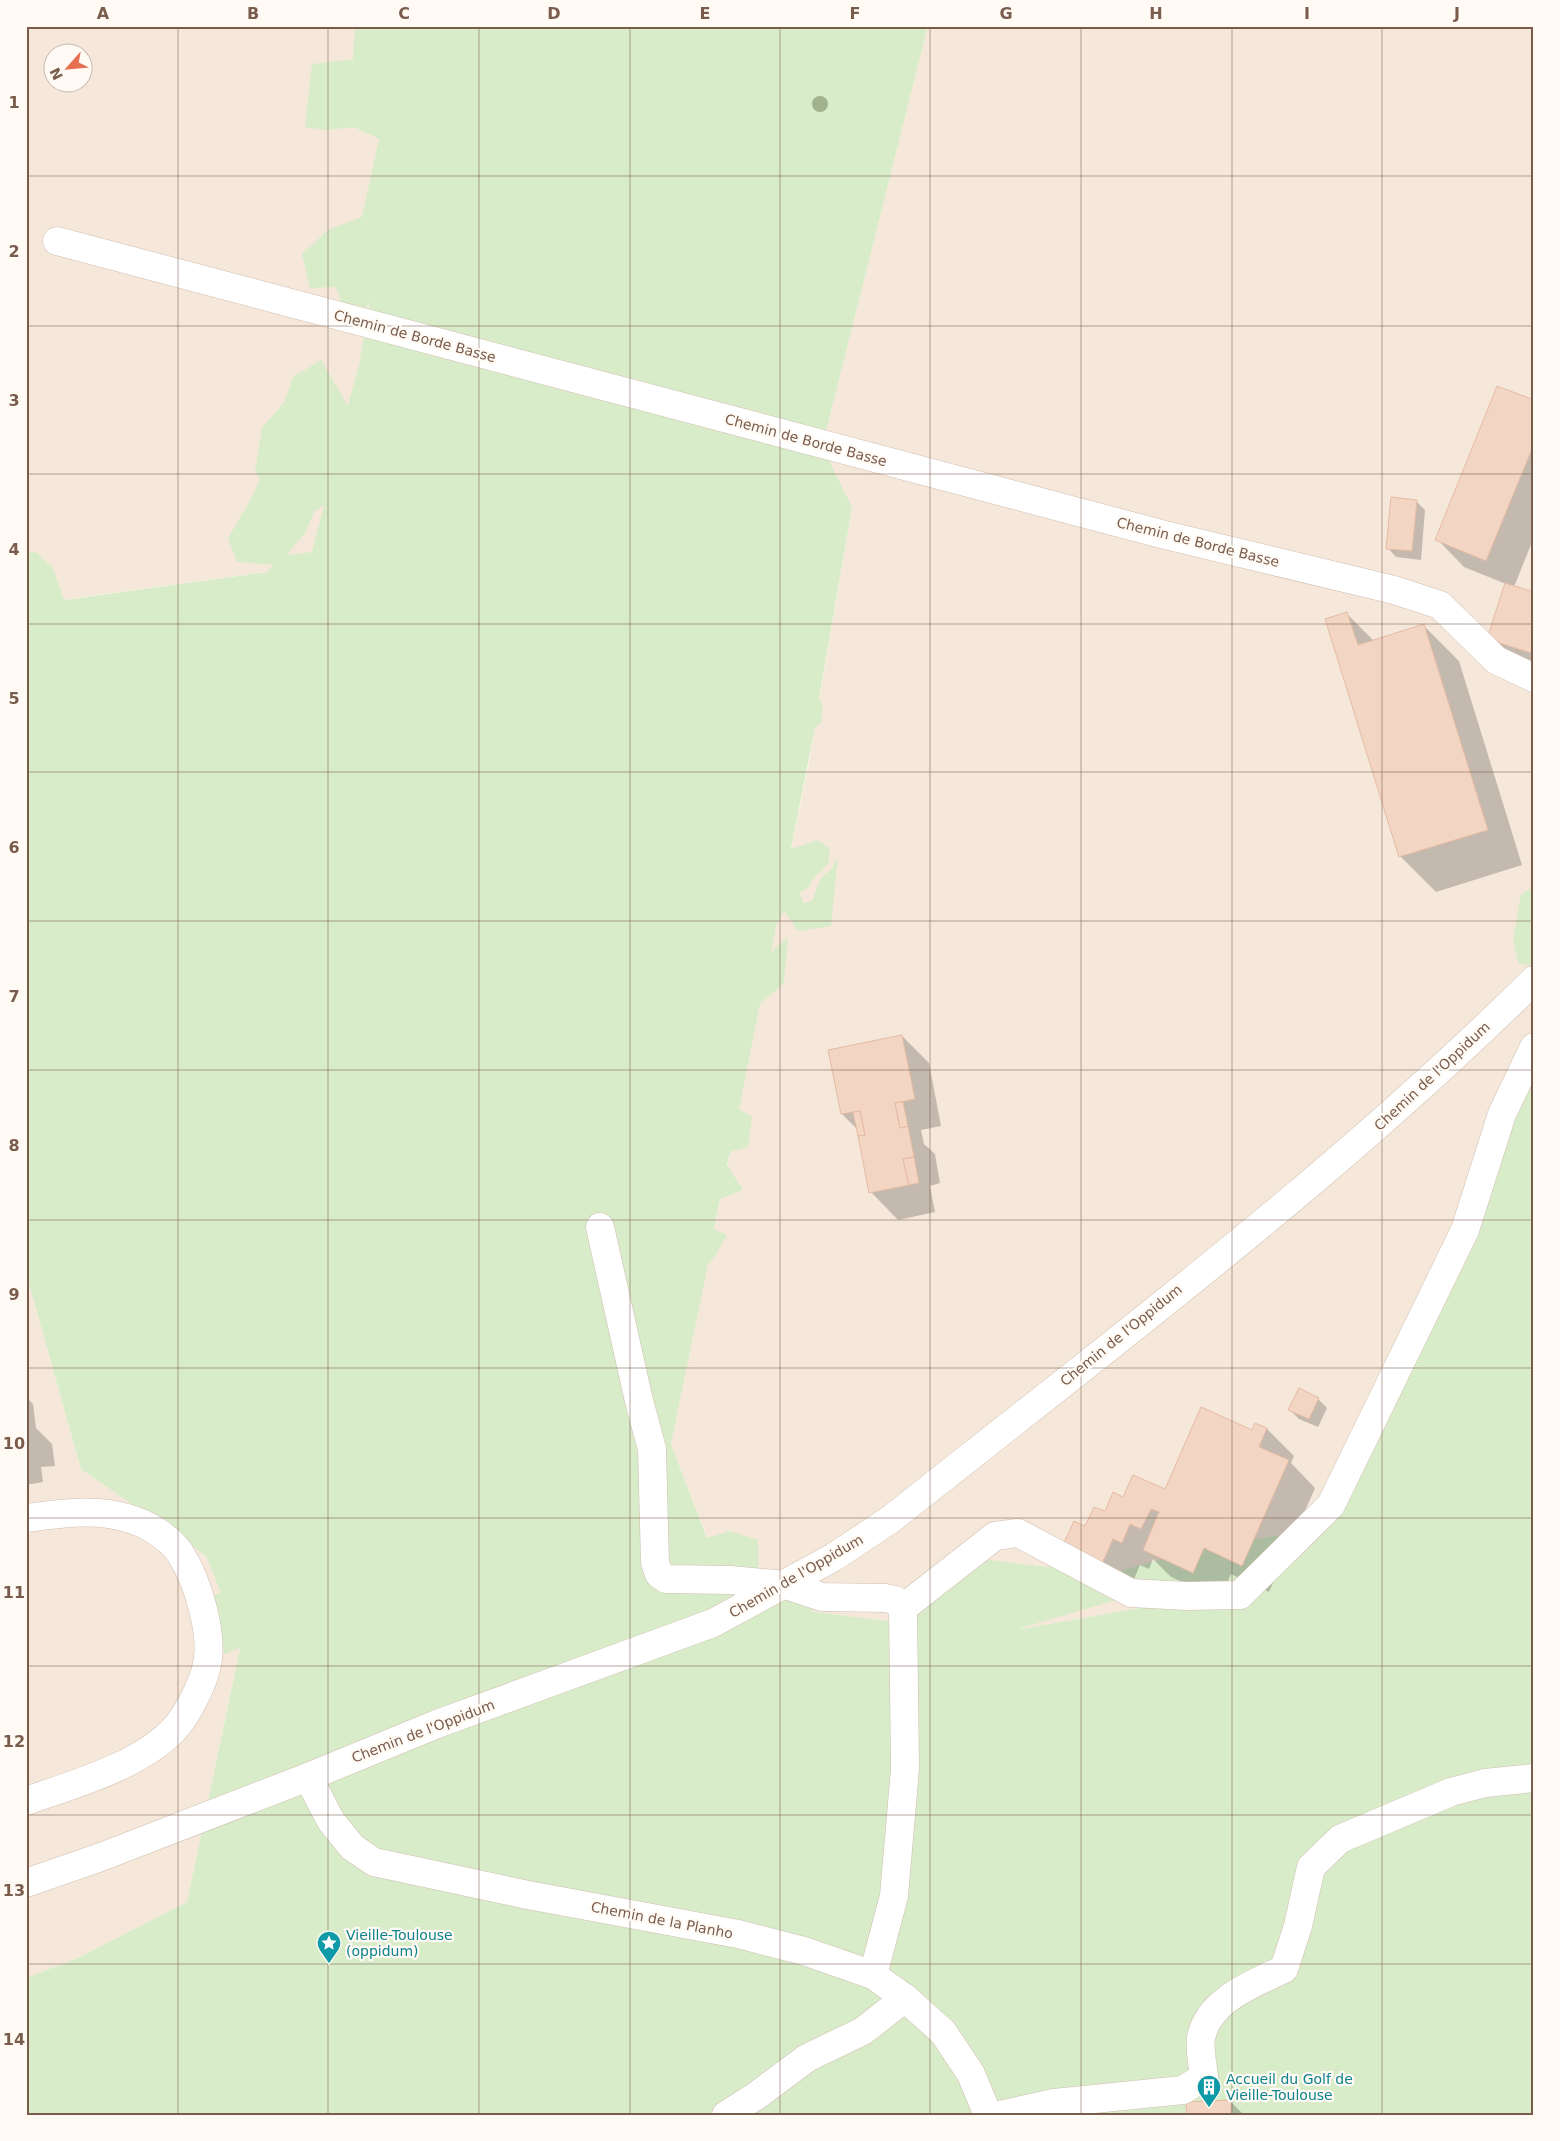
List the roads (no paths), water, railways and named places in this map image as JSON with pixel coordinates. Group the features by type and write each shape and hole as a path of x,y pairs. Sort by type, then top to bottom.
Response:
{"street":[{"name":"Chemin de Borde Basse","path":"57,241 1165,535 1394,590 1440,605 1496,660 1534,678"},
{"name":"Chemin de l'Oppidum","path":"26,1883 308,1777 437,1724 713,1623 786,1585 834,1557 891,1519 1284,1206 1382,1123 1481,1032 1534,980"},
{"path":"903,1608 995,1536 1018,1533 1131,1593 1187,1596 1240,1595 1331,1505 1465,1230 1502,1114 1534,1047"},
{"path":"600,1227 639,1401 652,1449 655,1563 659,1574 666,1579 730,1580 786,1585 822,1597 885,1598 895,1600 903,1608 904,1769 895,1886 894,1896 872,1976"},
{"path":"26,1518 93,1511 128,1518 157,1531 179,1552 196,1585 208,1627 207,1668 194,1698 177,1726 143,1755 94,1776 26,1801"},
{"name":"Chemin de la Planho","path":"308,1777 331,1821 352,1847 374,1862 528,1895 738,1934 804,1952 872,1976 905,1998 943,2032 971,2074 988,2115"},
{"path":"1000,2115 1054,2103 1183,2090 1204,2077 1201,2039 1211,2014 1235,1994 1284,1969 1298,1926 1311,1867 1340,1839 1451,1792 1485,1783 1534,1778"},
{"path":"726,2115 756,2096 806,2058 863,2031 905,1998"}],"place":[{"name":"Vieille-Toulouse (oppidum)","path":"329,1964"},
{"name":"Accueil du Golf de Vieille-Toulouse","path":"1209,2108"}]}
